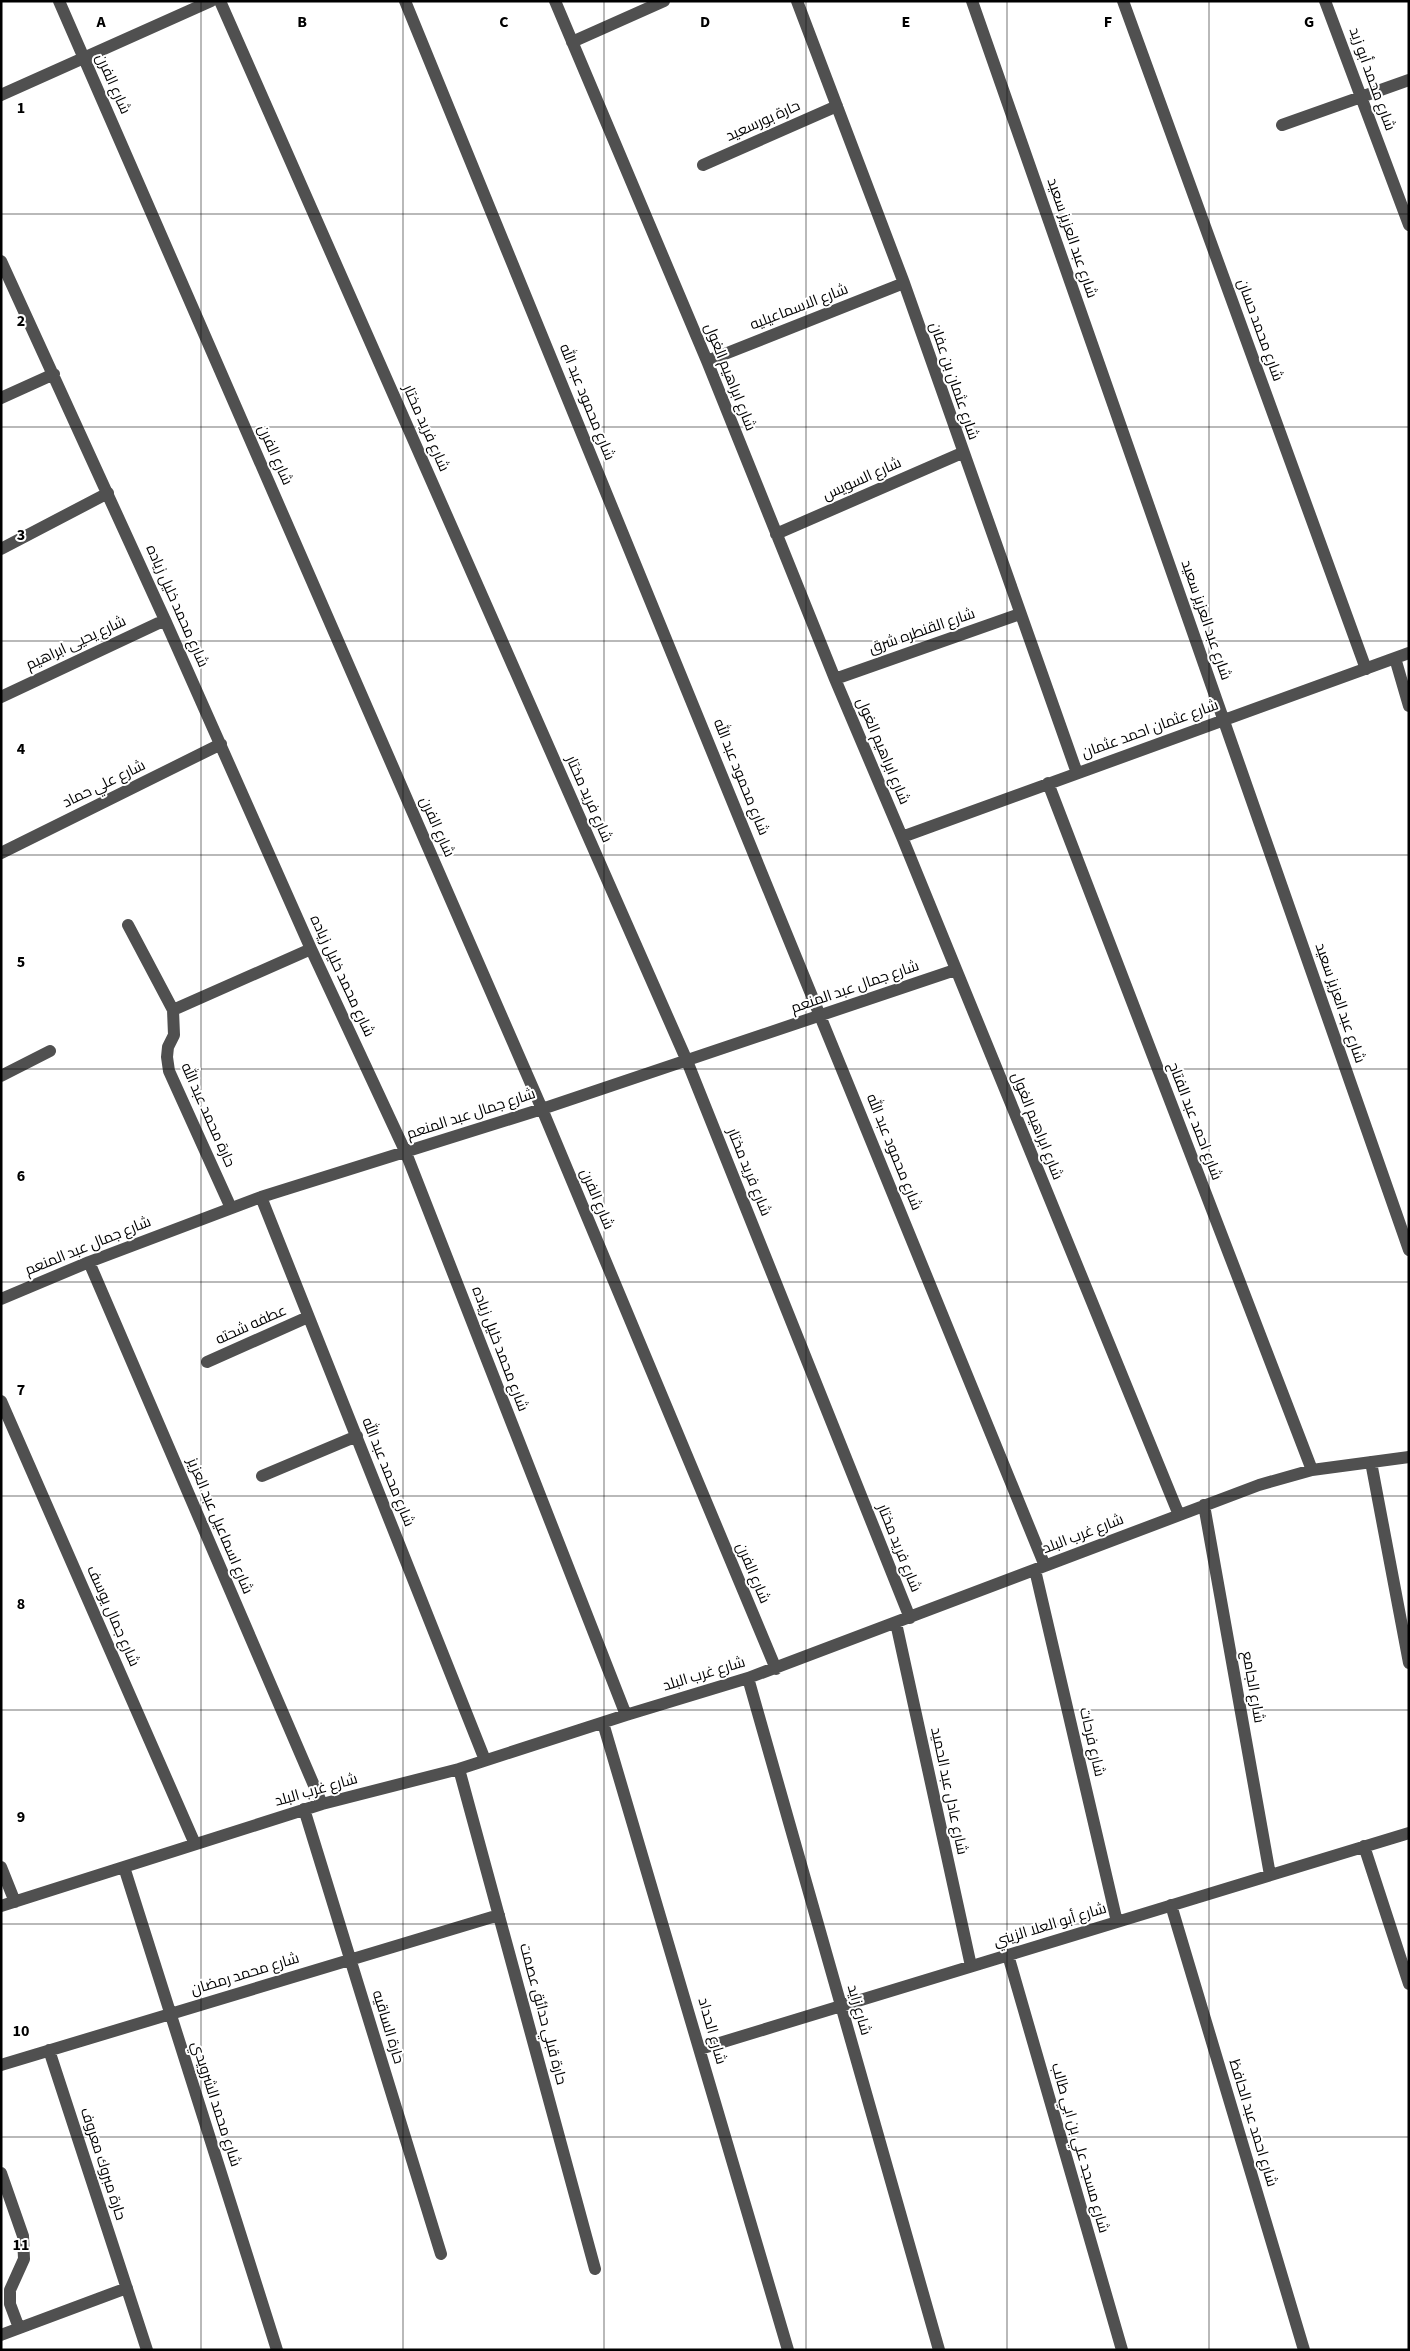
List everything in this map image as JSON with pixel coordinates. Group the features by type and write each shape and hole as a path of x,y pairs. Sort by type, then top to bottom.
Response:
{"street":[{"name":"شارع الفرن","path":"59,1 542,1109 776,1669"},
{"path":"1,95 211,1"},
{"name":"شارع فريد مختار","path":"220,1 687,1061 910,1618"},
{"name":"شارع محمود عبد الله","path":"405,1 821,1015 1040,1568"},
{"name":"شارع ابراهيم الغول","path":"555,1 707,361 834,679 902,837 1179,1515"},
{"path":"572,42 664,1"},
{"name":"شارع عثمان بن عفان","path":"797,1 904,283 962,453 1077,773"},
{"name":"شارع عبد العزيز سعيد","path":"972,1 1409,1250"},
{"name":"شارع محمد حسان","path":"1123,1 1366,669"},
{"name":"شارع محمد أبو زيد","path":"1325,1 1409,225"},
{"path":"1282,125 1409,80"},
{"name":"حارة بورسعيد","path":"703,165 836,106"},
{"name":"شارع محمد خليل زياده","path":"1,261 108,493 311,949 406,1153 626,1715"},
{"name":"شارع الاسماعيليه","path":"707,361 904,283"},
{"path":"1,398 54,374"},
{"name":"شارع السويس","path":"776,534 962,453"},
{"path":"1,549 108,493"},
{"name":"شارع القنطره شرق","path":"834,679 1020,614"},
{"name":"شارع يحيى ابراهيم","path":"1,697 165,620"},
{"name":"شارع عثمان احمد عثمان","path":"902,837 1409,653"},
{"path":"1394,658 1409,706"},
{"name":"شارع علي حماد","path":"1,853 221,744"},
{"name":"شارع احمد عبد الفتاح","path":"1048,783 1312,1470"},
{"name":"حارة محمد عبد الله","path":"128,925 173,1010 174,1035 168,1047 167,1057 169,1071 231,1208"},
{"path":"173,1010 311,949"},
{"name":"شارع جمال عبد المنعم","path":"1,1299 89,1262 261,1196 406,1153 542,1109 955,970"},
{"path":"1,1076 50,1051"},
{"name":"شارع محمد عبد الله","path":"261,1196 485,1760"},
{"name":"شارع اسماعيل عبد العزيز","path":"89,1262 322,1804"},
{"name":"عطفه شحته","path":"207,1362 308,1317"},
{"name":"شارع جمال يوسف","path":"1,1401 195,1844"},
{"path":"262,1476 357,1436"},
{"name":"شارع غرب البلد","path":"1,1906 322,1804 458,1769 776,1669 1204,1505 1312,1470 1409,1457"},
{"path":"1371,1462 1409,1663"},
{"name":"شارع الجامع","path":"1204,1505 1270,1875"},
{"name":"شارع فرحات","path":"1040,1568 1117,1922"},
{"name":"شارع عادل عبد الحميد","path":"896,1623 971,1966"},
{"name":"شارع زايد","path":"748,1678 939,2350"},
{"name":"شارع الحداد","path":"603,1723 788,2350"},
{"name":"حارة قبلي حدائق عصمت","path":"458,1769 595,2269"},
{"name":"حارة الساقيه","path":"304,1810 441,2254"},
{"name":"شارع أبو العلا الزيني","path":"700,2049 1409,1833"},
{"path":"1364,1846 1409,1984"},
{"path":"1,1867 15,1902"},
{"name":"شارع محمد الشرويدي","path":"124,1867 277,2350"},
{"name":"شارع احمد عبد الحافظ","path":"1171,1906 1304,2350"},
{"name":"شارع محمد رمضان","path":"1,2065 499,1915"},
{"name":"شارع مسجد علي بن ابي طالب","path":"1008,1955 1122,2350"},
{"name":"حارة مبروك معروف","path":"50,2050 147,2350"},
{"path":"1,2173 24,2236 24,2259 10,2290 10,2304 19,2328"},
{"path":"1,2335 126,2288"}]}
